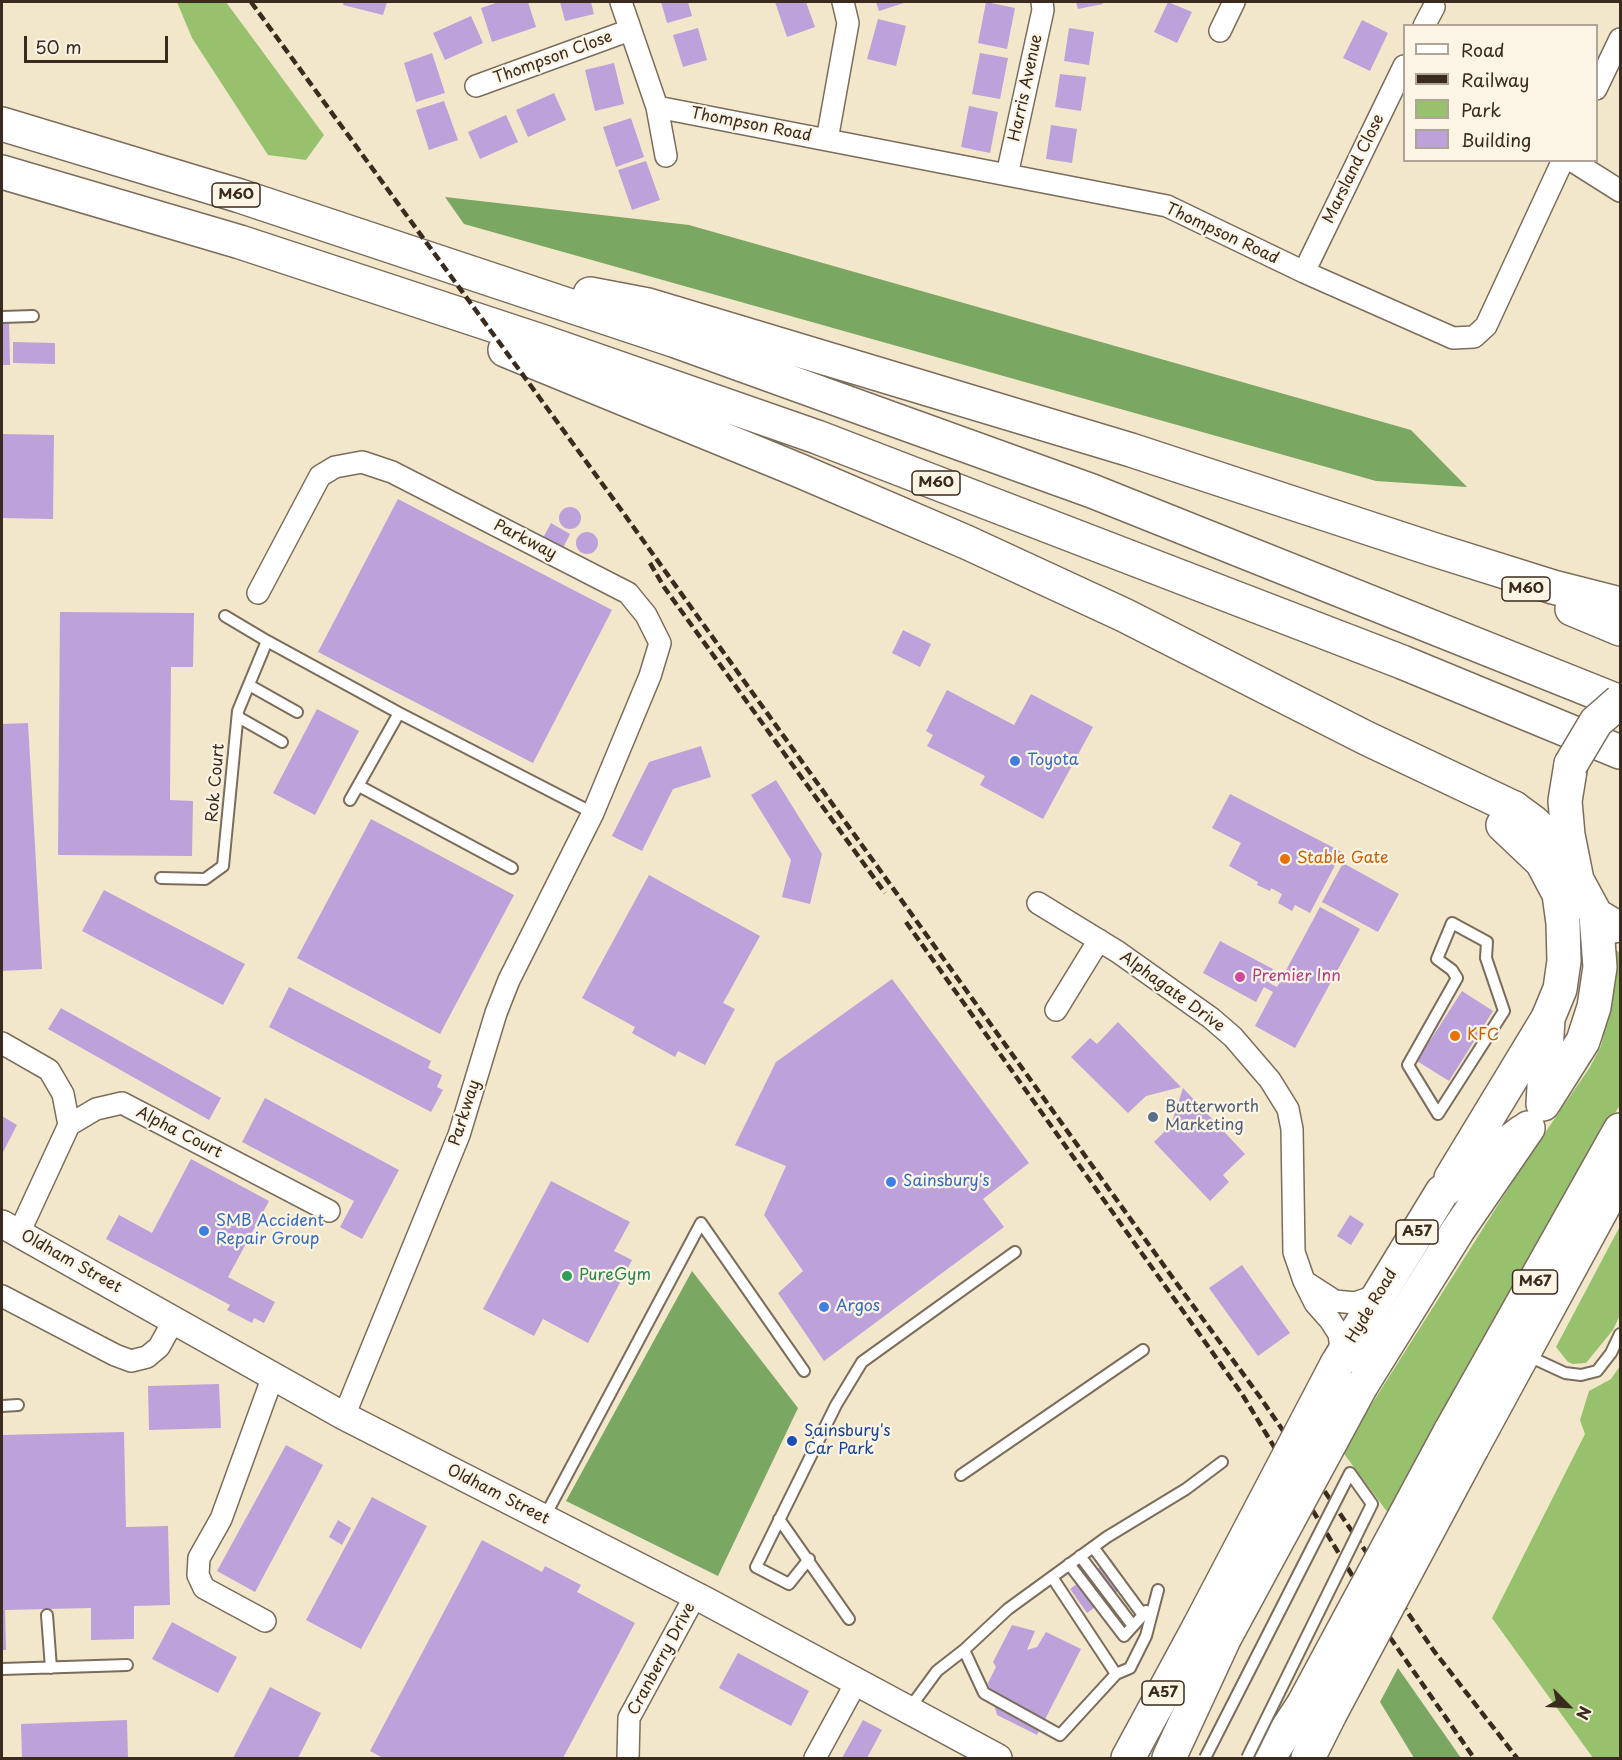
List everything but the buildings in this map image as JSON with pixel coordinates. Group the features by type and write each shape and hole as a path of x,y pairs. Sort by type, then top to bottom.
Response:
{"main road":[{"name":"M60","path":"2,124 240,196 676,340 1092,491 1620,702"},
{"name":"M60","path":"2,172 240,242 530,337 817,437 1402,662 1620,752"},
{"name":"M60","path":"240,242 798,470 966,542 1124,615 1464,785 1508,817"},
{"name":"M60","path":"470,271 648,305 1131,450 1553,587 1620,604"},
{"name":"M60","path":"1432,549 1620,629"},
{"path":"1577,880 1568,835 1565,801 1571,764 1596,722 1620,702"},
{"path":"1508,817 1533,822 1549,838 1608,923"},
{"name":"A57","path":"1442,1192 1548,1018 1560,988 1564,961 1563,923 1559,894 1542,862 1508,817"},
{"name":"Hyde Road","path":"1128,1758 1340,1360 1442,1192 1535,1116 1583,1041 1594,1007 1608,923"},
{"name":"A57","path":"1535,1116 1548,1018"},
{"path":"1169,1758 1224,1639 1361,1386 1458,1230 1535,1116"},
{"name":"M67","path":"1268,1758 1303,1705 1461,1440 1620,1130"},
{"path":"1308,1758 1461,1440 1523,1354 1620,1176"}],"street":[{"path":"621,2 657,107 666,156"},
{"path":"827,140 848,23 843,2"},
{"name":"Harris Avenue","path":"1007,175 1043,10 1042,2"},
{"path":"1220,31 1234,2"},
{"name":"Thompson Close","path":"476,86 630,30"},
{"path":"1598,85 1620,39"},
{"name":"Marsland Close","path":"1304,272 1403,68"},
{"name":"Thompson Road","path":"657,107 1167,206 1304,272 1453,338 1474,338 1486,326 1562,162"},
{"path":"1574,162 1620,191"},
{"name":"Parkway","path":"258,593 320,476 335,467 362,462 392,472 628,593 646,615 660,643 650,676 592,813 509,980 496,1013 459,1135 344,1416"},
{"name":"Alphagate Drive","path":"1038,903 1099,940 1211,1018 1233,1037 1270,1080 1288,1109 1293,1129 1294,1252 1315,1303 1339,1334 1340,1360"},
{"path":"1056,1010 1099,940"},
{"path":"2,1043 49,1070 63,1094 69,1125 10,1229"},
{"name":"Alpha Court","path":"69,1125 96,1109 122,1103 329,1211"},
{"name":"Oldham Street","path":"10,1229 344,1416 695,1596 998,1758"},
{"path":"1305,1281 1335,1301 1355,1303 1378,1295"},
{"path":"2,1296 115,1355 131,1360 147,1357 159,1347 174,1320"},
{"path":"265,1621 204,1588 198,1575 199,1558 221,1519 273,1376"},
{"name":"Cranberry Drive","path":"628,1758 629,1718 695,1596"},
{"path":"815,1758 857,1682"}],"lane":[{"path":"2,317 33,316"},
{"path":"225,616 399,713 592,813"},
{"name":"Rok Court","path":"161,878 205,879 224,866 238,717 267,641"},
{"path":"249,684 297,712"},
{"path":"350,800 399,713"},
{"path":"238,717 282,742"},
{"path":"359,786 512,868"},
{"path":"1452,923 1487,942 1486,958 1504,1011 1438,1114 1408,1065 1457,978 1452,970 1437,959 1452,923"},
{"path":"544,1518 701,1223 804,1371"},
{"path":"809,1559 789,1584 756,1567 836,1405 862,1362 1015,1252"},
{"path":"1523,1354 1565,1373 1581,1375 1597,1371 1611,1353 1620,1334"},
{"path":"961,1475 1143,1350"},
{"path":"2,1406 18,1405"},
{"path":"909,1710 938,1671 1008,1609 1093,1547 1186,1489 1222,1462"},
{"path":"1205,1758 1350,1473 1372,1504 1247,1758"},
{"path":"779,1519 849,1619"},
{"path":"1093,1547 1143,1615"},
{"path":"1080,1557 1134,1626"},
{"path":"964,1650 984,1692 1060,1735 1116,1674 1130,1668 1146,1636 1158,1590 1143,1615 1124,1636 1069,1564"},
{"path":"1052,1577 1116,1674"},
{"path":"47,1615 51,1668"},
{"path":"2,1669 127,1665"}],"green space":[{"path":"177,2 226,2 324,135 306,160 268,155 192,38"},
{"path":"445,197 689,225 1411,430 1467,487 1376,481 464,224"},
{"path":"1609,945 1620,953 1620,1105 1587,1160 1391,1517 1342,1451 1527,1159 1590,1067 1601,1046 1607,1021"},
{"path":"1620,1226 1620,1315 1613,1330 1586,1363 1573,1364 1568,1362 1556,1347"},
{"path":"692,1271 798,1408 718,1576 566,1501"},
{"path":"1620,1366 1620,1758 1593,1758 1492,1618 1585,1434 1580,1420 1589,1391 1611,1379"},
{"path":"1398,1668 1461,1758 1414,1758 1380,1702"}],"railway":[{"path":"251,2 609,493 1260,1397 1434,1651 1517,1758"},
{"path":"650,563 664,587 885,893"},
{"path":"906,922 1242,1394 1389,1636 1474,1758"}],"place":[{"name":"Toyota","path":"1015,761"},
{"name":"Stable Gate","path":"1285,859"},
{"name":"Premier Inn","path":"1240,977"},
{"name":"KFC","path":"1455,1036"},
{"name":"Butterworth Marketing","path":"1153,1117"},
{"name":"Sainsbury's","path":"891,1182"},
{"name":"SMB Accident Repair Group","path":"204,1231"},
{"name":"PureGym","path":"567,1276"},
{"name":"Argos","path":"824,1307"},
{"name":"Sainsbury's Car Park","path":"792,1441"}]}
